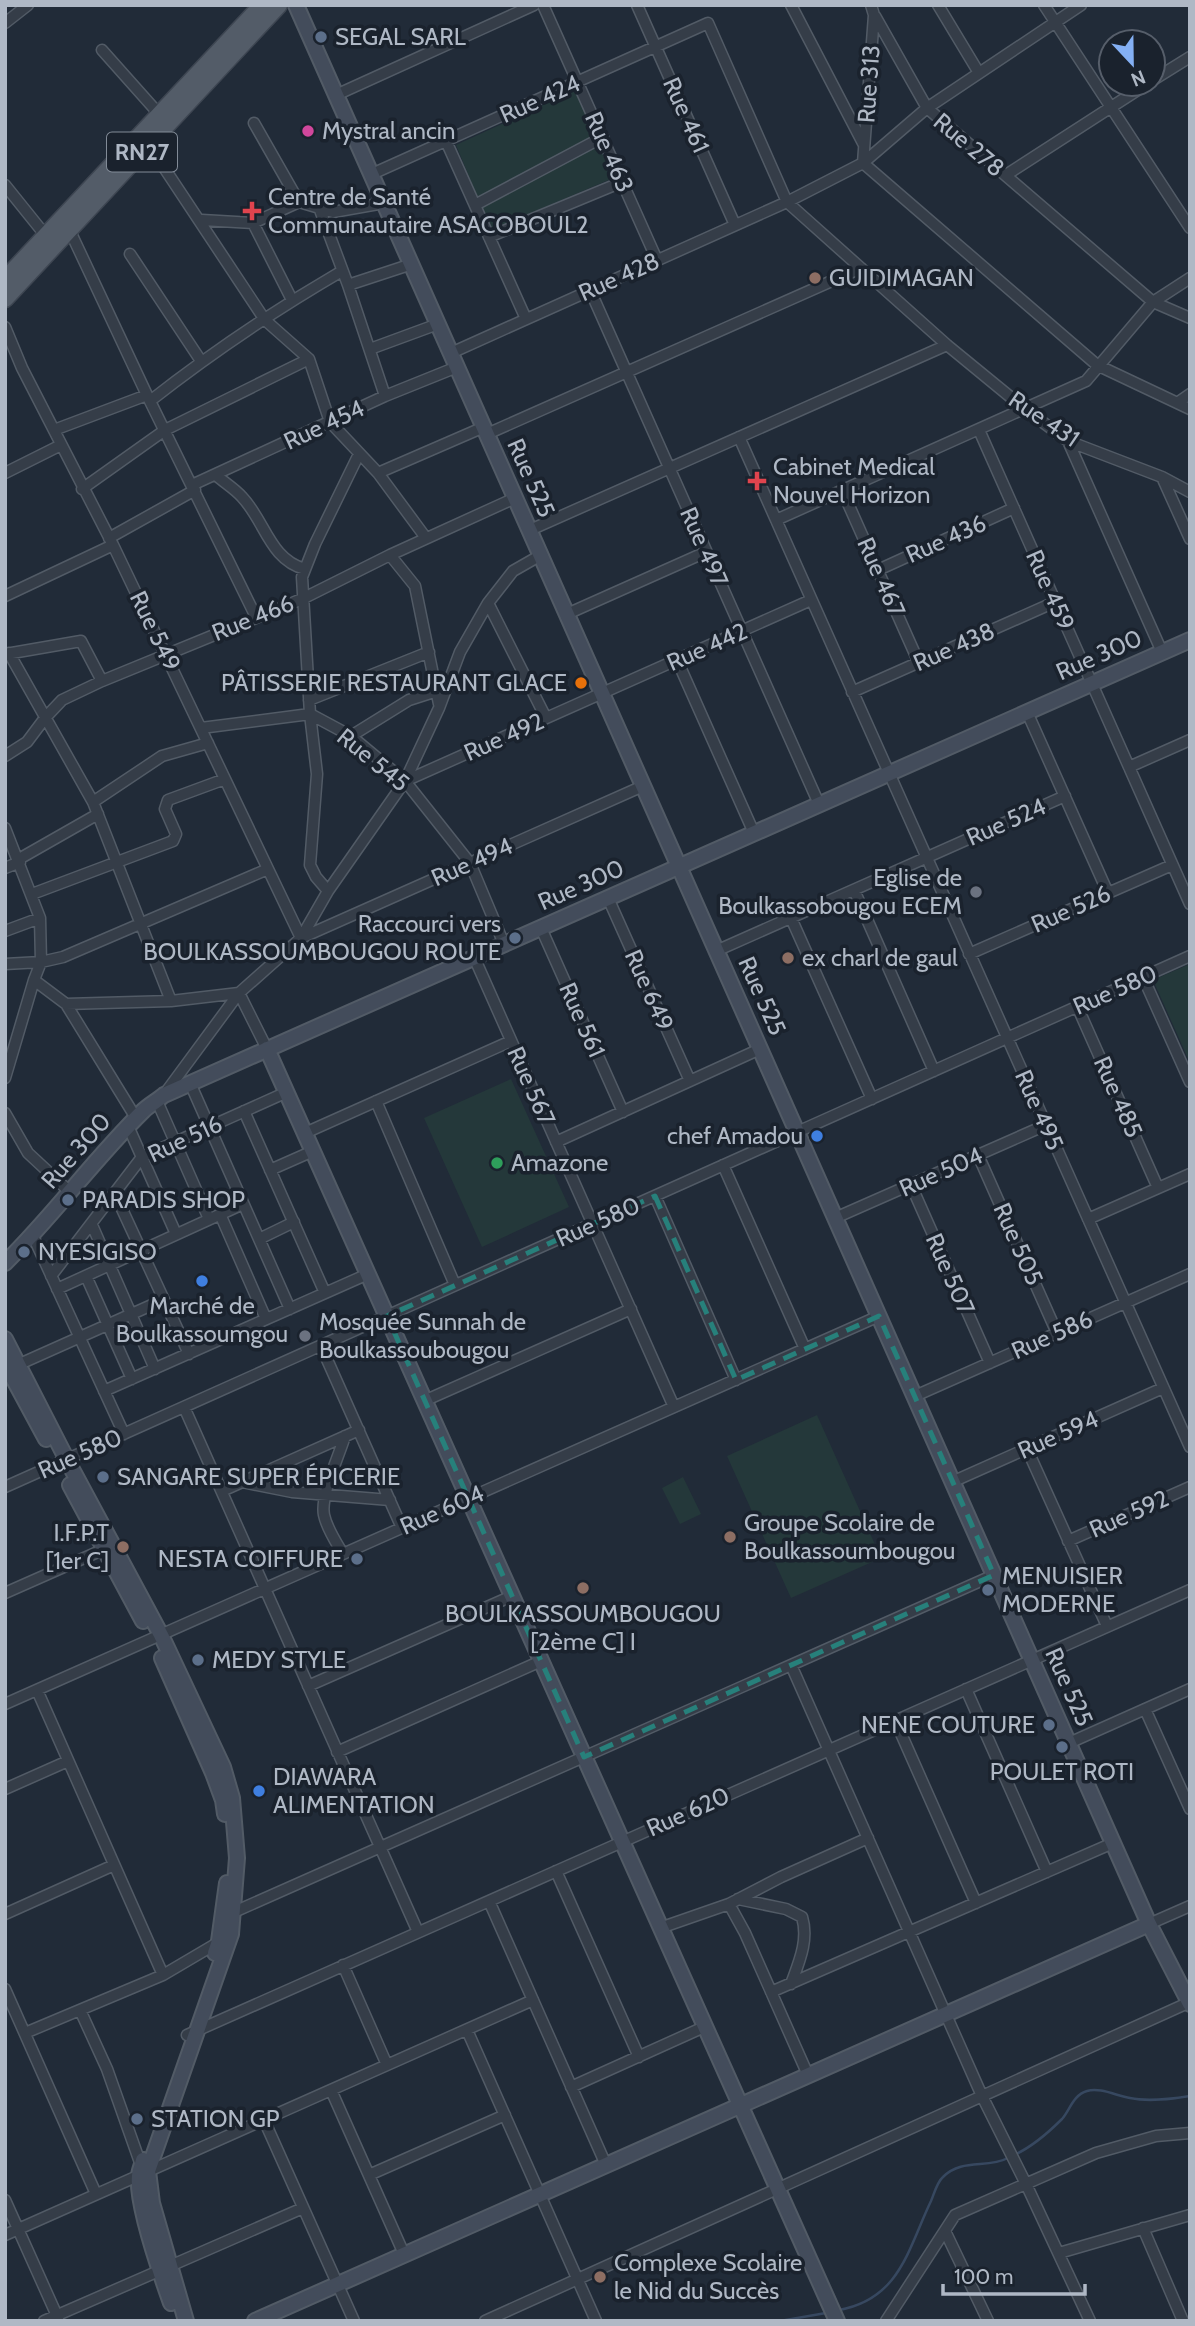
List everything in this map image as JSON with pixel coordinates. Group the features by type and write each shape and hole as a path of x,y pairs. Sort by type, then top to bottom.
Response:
{"main road":[{"name":"RN27","path":"5,279 262,5"},
{"name":"RN27","path":"5,299 279,5"}],"street":[{"path":"5,23 28,5"},
{"name":"Rue 525","path":"296,5 1149,1924 1189,2003"},
{"path":"336,94 534,5"},
{"name":"Rue 463","path":"543,5 657,260"},
{"name":"Rue 461","path":"637,5 736,225"},
{"path":"791,5 864,145"},
{"path":"938,5 979,73"},
{"path":"1044,5 1190,228"},
{"name":"Rue 278","path":"1081,5 926,108 1153,302 1190,318"},
{"path":"873,10 926,108"},
{"name":"Rue 313","path":"863,163 873,10"},
{"name":"Rue 424","path":"372,174 708,23 787,202"},
{"path":"102,50 159,114"},
{"path":"1167,73 1188,62"},
{"path":"1006,175 1125,98"},
{"name":"Rue 428","path":"454,360 526,319 787,202 863,163 926,108"},
{"path":"254,124 299,202 333,212 384,203"},
{"path":"475,205 603,137"},
{"path":"446,141 526,319"},
{"path":"149,145 202,220 265,320 309,359 330,422 378,473 426,538"},
{"path":"863,163 1097,365 1190,409"},
{"path":"489,237 622,181"},
{"path":"5,185 46,236"},
{"path":"202,220 253,223 299,202"},
{"name":"Rue 431","path":"787,202 947,345 1068,441 1162,477 1190,492"},
{"path":"320,210 385,396"},
{"path":"253,223 292,300"},
{"path":"70,231 148,398 257,617"},
{"path":"131,254 201,361"},
{"path":"348,285 412,264"},
{"path":"378,473 626,372 861,268"},
{"path":"54,430 148,398 292,300 342,271"},
{"path":"776,520 1086,381 1153,302 1190,278"},
{"name":"Rue 497","path":"590,290 818,804"},
{"path":"370,349 438,324"},
{"name":"Rue 549","path":"5,327 22,368 166,654 300,938"},
{"path":"530,530 947,345"},
{"path":"82,489 165,430 309,359"},
{"name":"Rue 454","path":"5,596 111,541 216,476 385,396 454,360"},
{"path":"1177,403 1190,394"},
{"name":"Rue 459","path":"979,430 1190,904"},
{"name":"Rue 495","path":"739,437 1190,1447"},
{"path":"1068,441 1162,652"},
{"path":"5,473 61,445"},
{"path":"328,891 310,865 317,774 302,599 305,569 314,544 359,454"},
{"path":"216,476 242,497 278,554 293,566 305,569"},
{"path":"1162,477 1190,539"},
{"name":"Rue 467","path":"842,490 919,663"},
{"name":"Rue 466","path":"5,756 27,742 62,700 302,599 515,498"},
{"name":"Rue 436","path":"878,570 1014,508"},
{"path":"567,614 706,552"},
{"path":"390,555 415,586 429,652 441,689"},
{"path":"209,1219 175,1142 160,1098 239,993 300,938 328,891 405,781 439,708 441,689 488,603 513,571 541,555"},
{"name":"Rue 442","path":"602,694 811,600"},
{"name":"Rue 438","path":"852,692 1055,602"},
{"path":"488,603 546,718"},
{"name":"Rue 300","path":"5,1262 33,1236 132,1122 160,1098 1190,640"},
{"path":"102,681 81,641 7,654 93,802 171,1001"},
{"path":"309,700 429,652"},
{"path":"677,660 754,833"},
{"path":"351,736 409,700 441,689"},
{"name":"Rue 492","path":"405,781 602,694"},
{"path":"1027,712 1108,893"},
{"name":"Rue 545","path":"201,728 310,714 351,736 405,781 470,863 505,944"},
{"path":"1129,767 1190,740"},
{"path":"93,802 162,756 208,744"},
{"path":"32,894 176,838 165,809 168,800 225,779"},
{"name":"Rue 494","path":"300,938 643,786"},
{"name":"Rue 524","path":"716,951 1065,796"},
{"path":"5,868 98,814"},
{"path":"5,829 40,918 41,962 9,1047 5,1078"},
{"name":"Rue 526","path":"969,954 1172,864"},
{"path":"5,964 41,962 63,957 268,869"},
{"path":"854,890 934,1071"},
{"name":"Rue 649","path":"608,898 690,1082"},
{"path":"5,931 40,918"},
{"path":"791,918 872,1099"},
{"name":"Rue 561","path":"541,928 623,1112"},
{"name":"Rue 580","path":"5,1487 1190,956"},
{"name":"Rue 567","path":"474,957 674,1407"},
{"path":"1143,977 1190,1082"},
{"path":"33,980 66,1004 132,1122 142,1157 176,1234"},
{"path":"66,1004 171,1001 239,993"},
{"path":"239,993 287,1092 837,2321"},
{"name":"Rue 485","path":"1077,1006 1158,1188"},
{"path":"305,1133 512,1041"},
{"path":"556,1142 760,1049"},
{"path":"190,1083 290,1309"},
{"name":"Rue 516","path":"51,1276 142,1157 287,1092"},
{"path":"376,1101 455,1285"},
{"path":"244,1111 325,1293"},
{"path":"5,1113 28,1153 70,1192"},
{"name":"Rue 504","path":"835,1218 1046,1125"},
{"path":"270,1170 313,1151"},
{"name":"Rue 505","path":"978,1155 1057,1333"},
{"path":"723,1165 805,1349"},
{"path":"1088,1219 1190,1174"},
{"name":"Rue 507","path":"911,1185 990,1363"},
{"path":"115,1194 189,1354"},
{"path":"655,1196 736,1380"},
{"path":"57,1289 243,1203"},
{"path":"220,1214 266,1319"},
{"path":"259,1239 294,1222"},
{"path":"92,1225 155,1368"},
{"path":"33,1236 124,1434"},
{"path":"104,1391 368,1274"},
{"name":"Rue 586","path":"915,1396 1190,1274"},
{"path":"86,1276 132,1379"},
{"path":"12,1372 80,1337 163,1300"},
{"path":"425,1401 631,1309"},
{"name":"Rue 604","path":"5,1704 879,1316"},
{"path":"5,1339 12,1372 157,1637 229,1784 236,1830 234,1912 143,2171"},
{"path":"321,1346 402,1528"},
{"name":"Rue 594","path":"953,1482 1163,1388"},
{"path":"184,1407 418,1932"},
{"path":"222,1491 359,1430"},
{"path":"343,1554 329,1530 324,1514 326,1495 345,1436"},
{"path":"1027,1449 1107,1626"},
{"path":"243,1482 268,1488 390,1500"},
{"name":"Rue 592","path":"1068,1541 1190,1487"},
{"path":"5,1593 108,1547"},
{"path":"234,1912 994,1575"},
{"name":"Rue 620","path":"193,2032 1190,1590"},
{"path":"308,1686 512,1596"},
{"path":"157,1637 223,1800 227,1881 225,1938"},
{"path":"337,1752 541,1661"},
{"path":"791,1665 982,2096 1090,2321"},
{"path":"966,1689 1047,1872"},
{"path":"1069,1743 1190,1689"},
{"path":"37,1690 163,1975"},
{"path":"1145,1709 1190,1809"},
{"path":"895,1720 976,1903"},
{"path":"5,1789 68,1761"},
{"path":"660,1928 733,1901 868,1838"},
{"path":"771,1992 1113,1843"},
{"path":"5,1914 114,1865"},
{"path":"556,1871 639,2057"},
{"path":"489,1901 606,2165"},
{"path":"733,1901 786,1909 802,1917 806,1929 803,1953 791,1984"},
{"path":"733,1901 808,2075"},
{"path":"255,2321 1190,1906"},
{"path":"25,2033 163,1975 225,1938"},
{"path":"343,1965 387,2065"},
{"path":"5,1989 96,2194"},
{"path":"5,2235 143,2171 533,2000"},
{"path":"485,2321 1189,2003"},
{"path":"80,2010 107,2069 143,2171 177,2321"},
{"path":"571,2087 704,2028"},
{"path":"467,2030 596,2321"},
{"path":"331,2090 404,2254"},
{"path":"369,2175 505,2115"},
{"path":"264,2120 354,2321"},
{"path":"891,2318 955,2215 1096,2153 1156,2136 1190,2133"},
{"path":"5,2200 57,2318"},
{"path":"44,2321 57,2318 303,2208"},
{"path":"1059,2253 1190,2215"},
{"path":"1143,2228 1183,2321"},
{"path":"945,2231 988,2321"},
{"path":"164,2268 186,2321"}],"highlighted area":[{"path":"655,1196 736,1380 879,1316 994,1575 584,1757 387,1316"}],"green space":[{"path":"578,89 618,176 491,230 456,145"},
{"path":"1190,964 1190,1063 1153,980"},
{"name":"Amazone","path":"511,1079 569,1207 482,1247 424,1118"},
{"path":"817,1415 881,1558 791,1598 727,1456"},
{"path":"683,1477 701,1514 680,1524 662,1488"}],"waterway":[{"path":"1014,2155 1045,2134 1062,2119 1078,2096 1087,2091 1103,2091 1145,2100 1190,2096"},
{"path":"839,2310 860,2304 889,2283 908,2254 937,2185 943,2177 958,2168 1008,2158"},
{"path":"780,2321 826,2313"}],"place":[{"name":"SEGAL SARL","path":"321,37"},
{"name":"Mystral ancin","path":"308,131"},
{"name":"Centre de Santé Communautaire ASACOBOUL2","path":"252,211"},
{"name":"GUIDIMAGAN","path":"815,278"},
{"name":"Cabinet Medical Nouvel Horizon","path":"757,481"},
{"name":"PÂTISSERIE RESTAURANT GLACE","path":"581,683"},
{"name":"Eglise de Boulkassobougou ECEM","path":"976,892"},
{"name":"Raccourci vers BOULKASSOUMBOUGOU ROUTE","path":"515,938"},
{"name":"ex charl de gaul","path":"788,958"},
{"name":"chef Amadou","path":"817,1136"},
{"name":"Amazone","path":"497,1163"},
{"name":"PARADIS SHOP","path":"68,1200"},
{"name":"NYESIGISO","path":"24,1252"},
{"name":"Marché de Boulkassoumgou","path":"202,1281"},
{"name":"Mosquée Sunnah de Boulkassoubougou","path":"305,1336"},
{"name":"SANGARE SUPER ÉPICERIE","path":"103,1477"},
{"name":"Groupe Scolaire de Boulkassoumbougou","path":"730,1537"},
{"name":"I.F.P.T [1er C]","path":"123,1547"},
{"name":"NESTA COIFFURE","path":"357,1559"},
{"name":"BOULKASSOUMBOUGOU [2ème C] I","path":"583,1588"},
{"name":"MENUISIER MODERNE","path":"988,1590"},
{"name":"MEDY STYLE","path":"198,1660"},
{"name":"NENE COUTURE","path":"1049,1725"},
{"name":"POULET ROTI","path":"1062,1747"},
{"name":"DIAWARA ALIMENTATION","path":"259,1791"},
{"name":"STATION GP","path":"137,2119"},
{"name":"Complexe Scolaire le Nid du Succès","path":"600,2277"}]}
